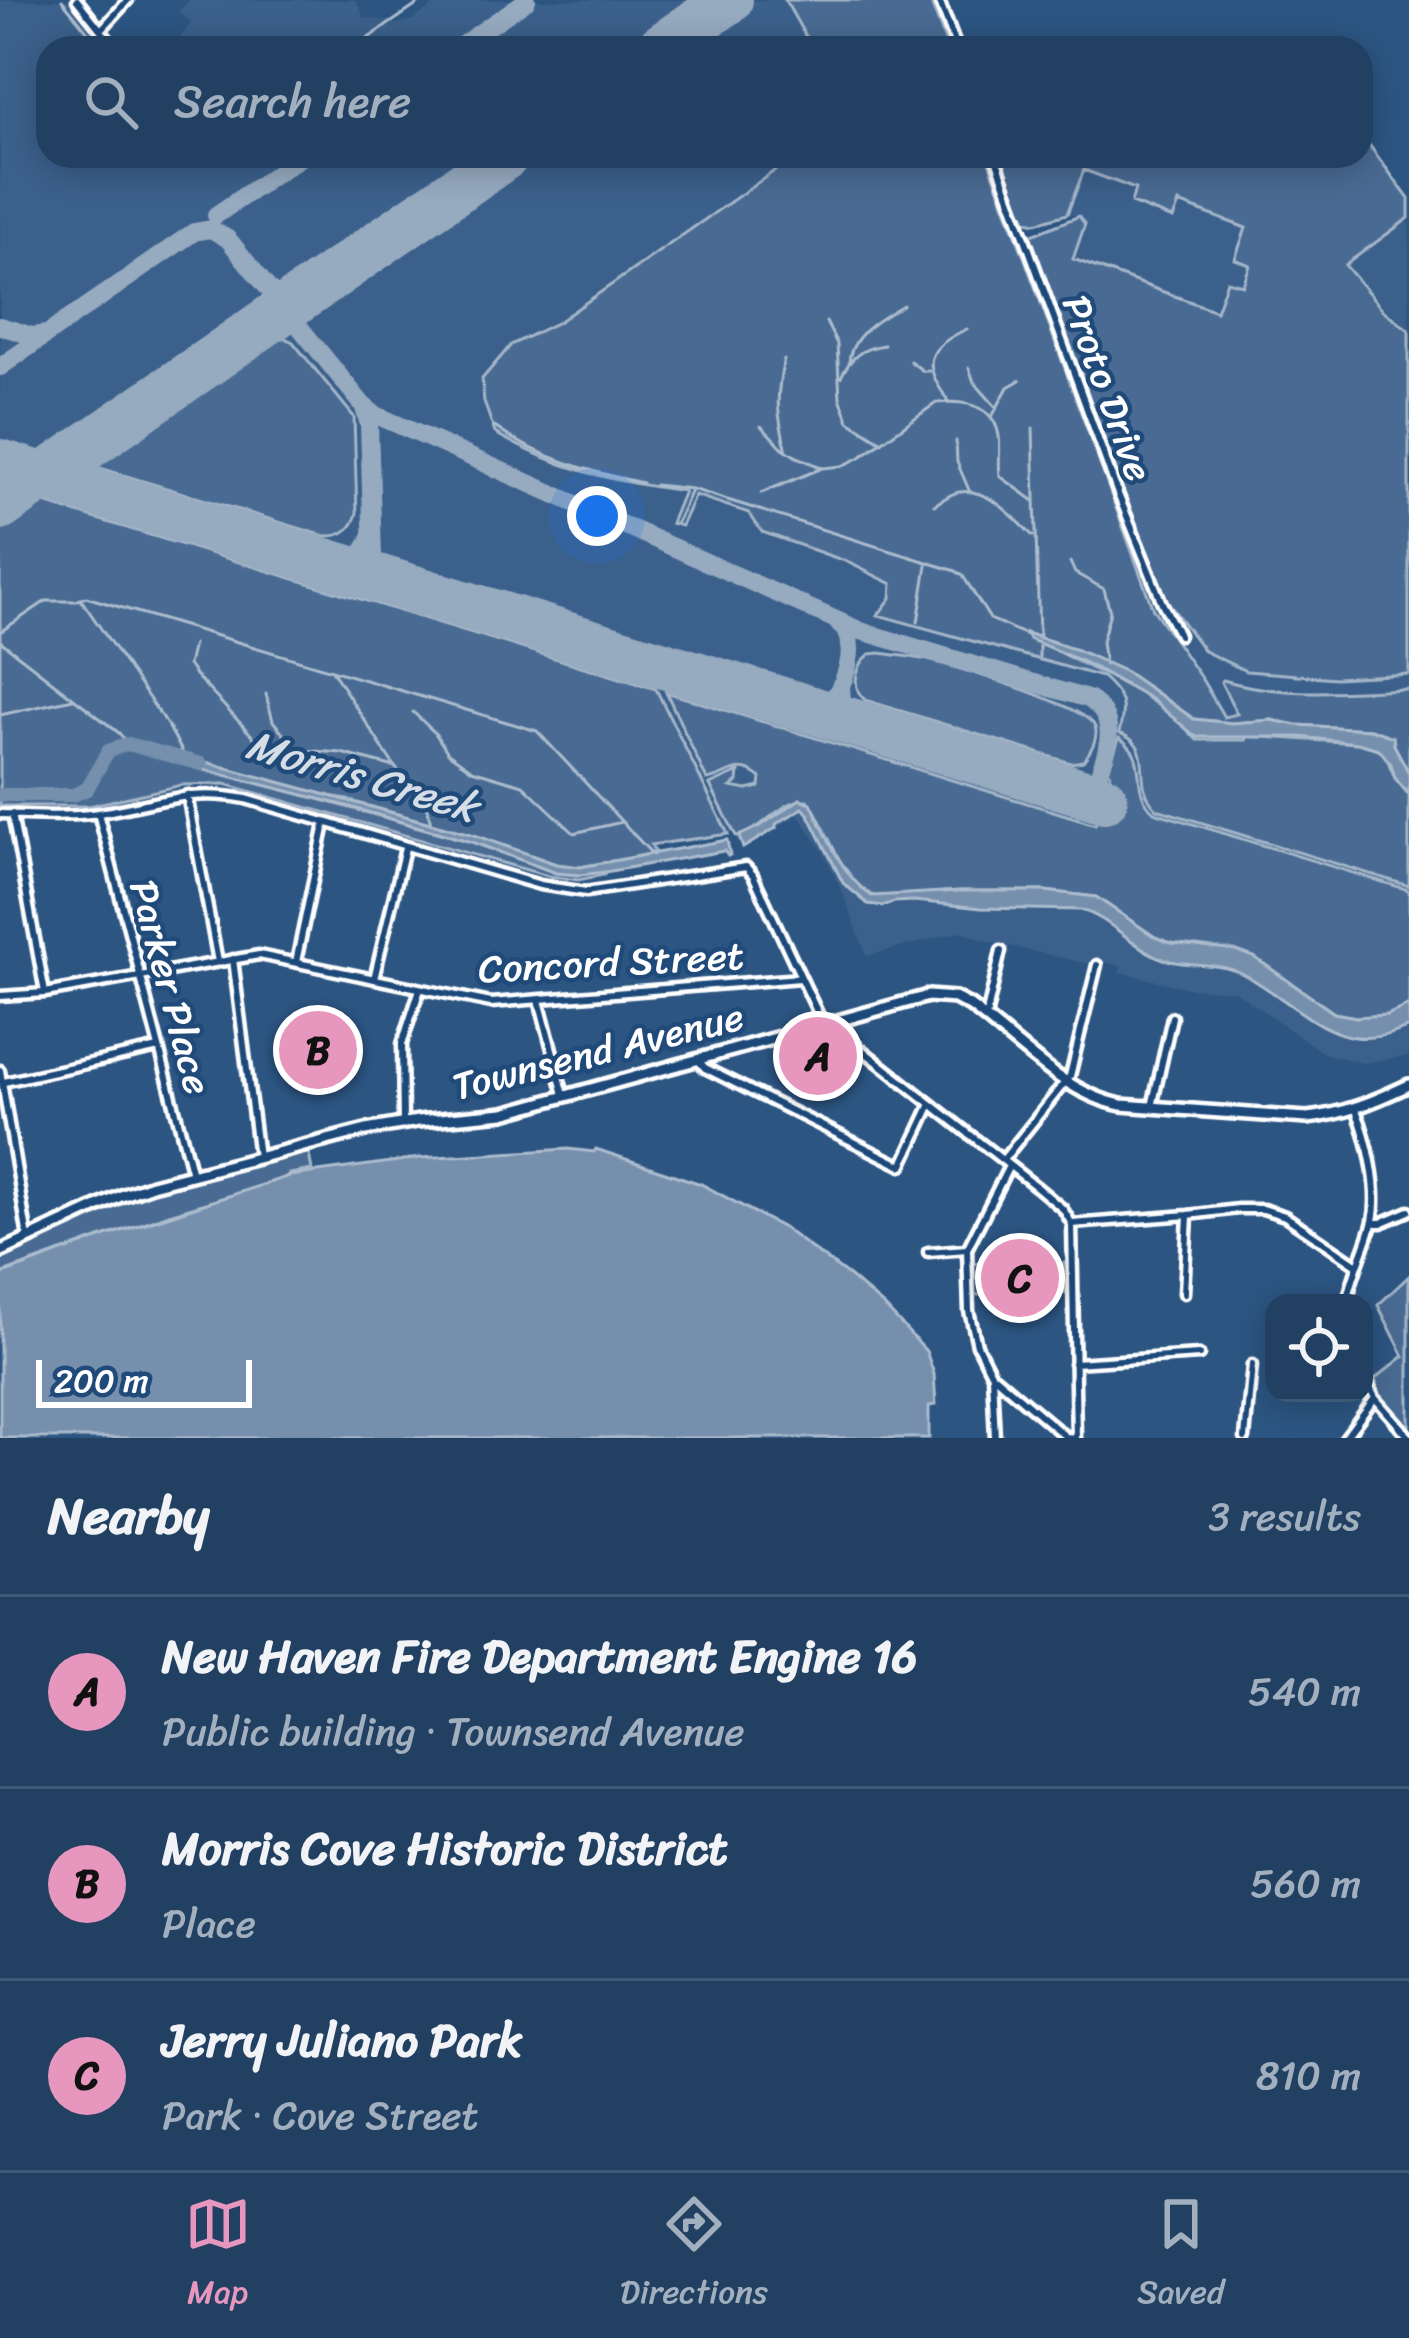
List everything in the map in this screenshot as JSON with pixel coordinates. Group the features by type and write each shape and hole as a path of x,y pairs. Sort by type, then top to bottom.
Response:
{"main road":[{"name":"Townsend Avenue","path":"0,1252 121,1196 192,1174 340,1136 490,1116 928,996 955,998 986,1017 1088,1096 1151,1107"},
{"path":"1151,1107 1334,1116 1409,1085"}],"street":[{"path":"77,0 105,36"},
{"path":"101,31 128,0"},
{"path":"939,0 952,36"},
{"name":"Proto Drive","path":"999,168 1118,494 1179,635"},
{"path":"0,814 98,813 212,793 540,885 586,892 741,866 753,875 823,1024 1006,1163 1063,1209 1072,1224 1076,1438 1066,1437 992,1375 968,1311 967,1249 1006,1163 1070,1076 1097,965"},
{"path":"187,795 218,962"},
{"name":"Parker Place","path":"98,813 192,1174"},
{"path":"12,814 45,993"},
{"path":"296,962 326,823"},
{"path":"374,979 405,846"},
{"path":"986,1017 1000,951"},
{"name":"Concord Street","path":"0,996 45,993 266,955 491,1003 800,978"},
{"path":"233,959 257,1157"},
{"path":"403,1124 402,1044 420,989"},
{"path":"539,1000 564,1097"},
{"path":"1151,1107 1172,1017"},
{"path":"2,1083 159,1048"},
{"path":"698,1060 710,1071 902,1166 931,1104"},
{"path":"0,1070 28,1240"},
{"path":"1350,1294 1372,1223 1375,1184 1356,1109"},
{"path":"0,1137 11,1136"},
{"path":"1072,1224 1263,1209 1285,1216 1356,1264"},
{"path":"1372,1223 1408,1213"},
{"path":"1184,1293 1188,1215"},
{"path":"928,1252 967,1249"},
{"path":"1075,1363 1199,1355"},
{"path":"1245,1438 1252,1365"},
{"path":"992,1375 995,1438"},
{"path":"1373,1392 1409,1437"},
{"path":"1345,1438 1376,1398"}],"shaded area":[{"path":"0,0 69,0 97,36 36,36 36,168 991,168 1153,609 1171,638 1199,625 1409,647 1409,1056 1363,1063 1323,1053 1235,991 1188,988 1120,972 1121,966 1091,959 1089,964 962,931 867,956 823,851 798,814 742,850 733,833 649,845 437,822 425,831 225,784 182,785 89,806 0,806"},
{"path":"189,0 356,0 364,18 391,25 413,20 442,0 930,0 944,36 182,36 191,23 179,11"},
{"path":"785,0 930,0 944,36 805,36"},
{"path":"1373,150 1409,199 1409,218 1345,265 1384,311 1409,330 1409,674 1335,678 1246,671 1204,651 1164,597 1028,241 1029,236 1079,216 1085,224 1073,259 1216,311 1227,281 1243,285 1250,265 1235,259 1246,228 1179,203 1173,219 1131,203 1135,189 1084,170 1067,214 1036,223 1027,221 1004,168 1373,168"},
{"path":"779,168 991,168 1153,609 1224,717 1237,714 1223,680 1292,691 1409,689 1409,773 1393,737 1370,729 1272,720 1194,719 1126,672 1027,634 1158,705 1197,740 1246,740 1246,736 1358,743 1379,749 1409,795 1409,886 1157,809 1145,787 1138,747 1119,733 1121,702 1102,677 878,615 891,598 892,584 845,561 762,532 749,513 695,495 681,526 671,523 684,491 586,472 495,433 482,379 511,345 558,322"},
{"path":"1083,170 1136,189 1173,218 1178,203 1246,228 1250,264 1242,286 1227,281 1216,312 1072,259 1079,216 1067,214"},
{"path":"1409,218 1409,330 1384,311 1345,265"},
{"path":"281,336 293,342 354,417 357,513 346,531 325,536 90,465 270,339"},
{"path":"38,501 656,689 728,834 651,845 656,853 580,867 556,864 474,835 343,799 232,775 472,842 556,873 605,872 578,880 548,876 225,784 182,785 89,806 0,806 0,527"},
{"path":"1026,633 1126,672 1194,719 1271,720 1370,729 1393,737 1409,773 1409,795 1379,749 1300,737 1196,737 1151,699 1088,664 1029,639"},
{"path":"870,654 942,664 1046,698 1087,718 1095,727 1093,745 1083,761 1071,763 865,700 857,689 858,670"},
{"path":"666,692 1095,824 1119,738 1135,754 1142,793 1154,812 1409,890 1409,1005 1387,1015 1334,1013 1254,957 1155,937 1096,897 1045,891 960,891 876,897 844,868 808,800 789,804 755,829 736,836 710,785 739,772 738,782 731,787 747,790 760,787 761,778 740,769 707,780"},
{"path":"191,758 474,835 556,864 580,867 727,840 730,855 724,851 605,872 556,873 472,842 189,766"},
{"path":"800,799 811,803 844,867 872,896 1045,891 1096,897 1155,937 1254,957 1334,1013 1387,1015 1409,1005 1409,1027 1367,1038 1332,1030 1242,973 1162,958 1081,910 914,901 868,904 843,883 803,808 743,848 739,836"},
{"path":"308,1149 312,1170 0,1274 0,1256 130,1197"},
{"path":"596,1149 701,1184 785,1229 850,1277 926,1351 934,1374 936,1405 929,1406 929,1438 0,1438 0,1275 289,1176 420,1158"},
{"path":"974,1263 1064,1263 1065,1293 974,1295"},
{"path":"1409,1276 1409,1427 1380,1394 1375,1379 1404,1356 1378,1305"}],"waterway":[{"path":"62,0 91,36"},
{"path":"372,36 424,0"},
{"path":"849,362 861,335 903,305"},
{"path":"826,322 837,344 840,398 849,421 882,442"},
{"path":"948,400 934,376 932,357 943,342 967,329"},
{"path":"841,377 858,355 884,345"},
{"path":"784,360 778,406 787,451"},
{"path":"910,361 929,371"},
{"path":"969,368 974,382 997,408"},
{"path":"993,415 1008,387 1020,380"},
{"path":"761,426 783,448 823,468 859,458 936,403 976,406 996,425 1000,476 1034,501"},
{"path":"493,426 564,462 642,483"},
{"path":"1033,428 1039,636"},
{"path":"956,441 957,462 969,490"},
{"path":"761,493 820,469"},
{"path":"655,485 692,489 956,571 990,619 1026,635"},
{"path":"677,522 691,490"},
{"path":"934,505 956,493 981,494 1033,536"},
{"path":"1070,562 1075,573 1104,589 1110,612 1102,641 1105,665"},
{"path":"918,622 927,565"},
{"path":"0,632 46,601 86,597 537,731 653,855"},
{"path":"82,601 187,761"},
{"path":"0,641 128,744"},
{"path":"193,644 188,665 260,744 294,754 302,750 341,753 395,767"},
{"path":"1039,646 1039,657"},
{"path":"333,672 395,767 427,805 431,824"},
{"path":"266,694 273,721 296,749"},
{"path":"0,715 73,699"},
{"path":"413,712 448,753 472,770 523,785 574,833 622,822"},
{"name":"Morris Creek","path":"0,795 73,795 87,789 108,751 128,744 201,764"}],"taxiway":[{"path":"475,36 527,0"},
{"path":"216,215 285,168"},
{"path":"0,367 194,232 211,229 228,239 374,414 861,631 1088,699 1099,708 1109,731 1091,795"},
{"path":"0,326 32,336 47,334"},
{"path":"363,405 369,424 373,556 378,569 393,583"},
{"path":"333,565 357,557 371,536"},
{"path":"806,708 834,696 845,676 850,643 835,620"},
{"path":"841,684 842,704 860,725"}],"runway":[{"path":"677,36 729,0"},
{"path":"0,507 488,168"},
{"path":"0,463 1104,799"}],"place":[{"name":"Morris Cove Historic District","path":"318,1050"},
{"name":"New Haven Fire Department Engine 16","path":"818,1056"},
{"name":"Jerry Juliano Park","path":"1020,1278"}]}
